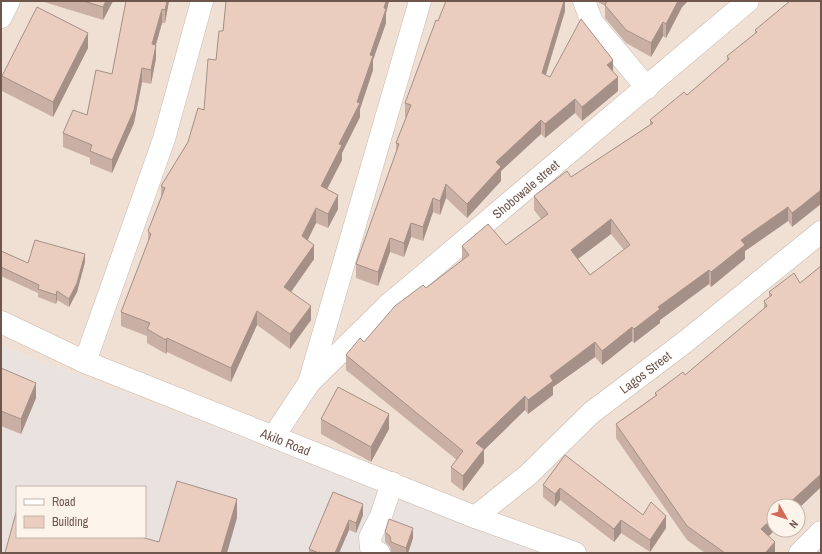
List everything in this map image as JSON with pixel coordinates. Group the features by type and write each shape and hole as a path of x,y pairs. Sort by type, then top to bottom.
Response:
{"street":[{"path":"1,17 9,1"},
{"path":"85,362 164,139 202,1"},
{"path":"274,436 309,383 420,1"},
{"path":"584,1 592,22 646,88"},
{"name":"Shobowale street","path":"309,383 386,307 748,1"},
{"name":"Lagos Street","path":"475,517 528,475 590,413 685,342 821,232"},
{"name":"Akilo Road","path":"1,322 85,362 475,517 574,553"},
{"path":"379,553 371,548 370,537 381,516 392,483"},
{"path":"800,553 821,532"}],"shaded area":[{"path":"1,1 821,1 821,553 543,553 1,345"},
{"path":"1,345 543,553 1,553"}],"building":[{"path":"83,1 106,1 103,7"},
{"path":"126,1 167,1 165,10 162,9 152,44 156,45 151,70 142,68 134,110 112,160 90,151 92,145 63,133 73,110 87,115 96,70 112,74"},
{"path":"226,1 386,1 384,8 386,9 370,55 373,56 357,102 360,103 339,144 342,145 321,186 338,195 328,214 316,208 302,236 314,245 284,287 311,306 290,334 257,311 231,368 167,338 166,340 147,329 150,323 121,312 151,234 148,231 165,188 161,186 188,142 198,108 204,110 208,59 216,60 219,31 223,31"},
{"path":"446,1 564,1 542,73 550,77 581,19 613,60 607,65 618,77 582,107 575,99 545,124 541,120 496,162 501,167 467,204 446,184 440,201 433,198 423,227 411,223 404,243 390,238 378,272 356,264 399,144 396,143 411,105 405,103 436,20 438,21"},
{"path":"607,1 678,1 666,24 663,22 651,43 626,30 605,5"},
{"path":"790,1 821,1 821,190 792,213 788,207 741,240 745,245 711,272 709,270 658,307 660,309 634,329 632,327 602,351 595,342 550,376 553,381 528,400 525,396 476,443 484,449 463,476 451,467 463,451 346,355 360,338 364,342 395,306 423,285 426,288 469,255 462,246 488,224 506,245 548,214 534,196 567,171 571,177 653,123 650,120 684,92 687,95 729,59 727,56 757,32 755,30","holes":["611,219 630,245 590,275 571,250"]},
{"path":"37,7 88,33 53,102 2,76"},
{"path":"35,240 85,254 77,283 69,299 57,291 56,295 38,289 39,285 1,267 1,251 28,263"},
{"path":"821,266 821,474 795,498 766,498 766,524 761,529 766,534 766,538 771,538 775,542 765,553 725,553 687,526 616,424 657,395 655,393 683,372 685,375 767,306 764,301 772,295 769,292 794,273 800,283"},
{"path":"1,368 36,383 21,419 1,411"},
{"path":"338,387 389,414 371,447 321,419"},
{"path":"565,455 643,515 651,502 666,516 650,540 621,520 614,529 560,488 555,494 543,485"},
{"path":"177,481 237,499 221,553 5,553 16,513 16,538 145,538 159,542"},
{"path":"333,492 363,504 356,523 349,520 335,553 319,553 309,549"},
{"path":"389,519 413,528 406,548 391,542 390,536 385,532"}]}
